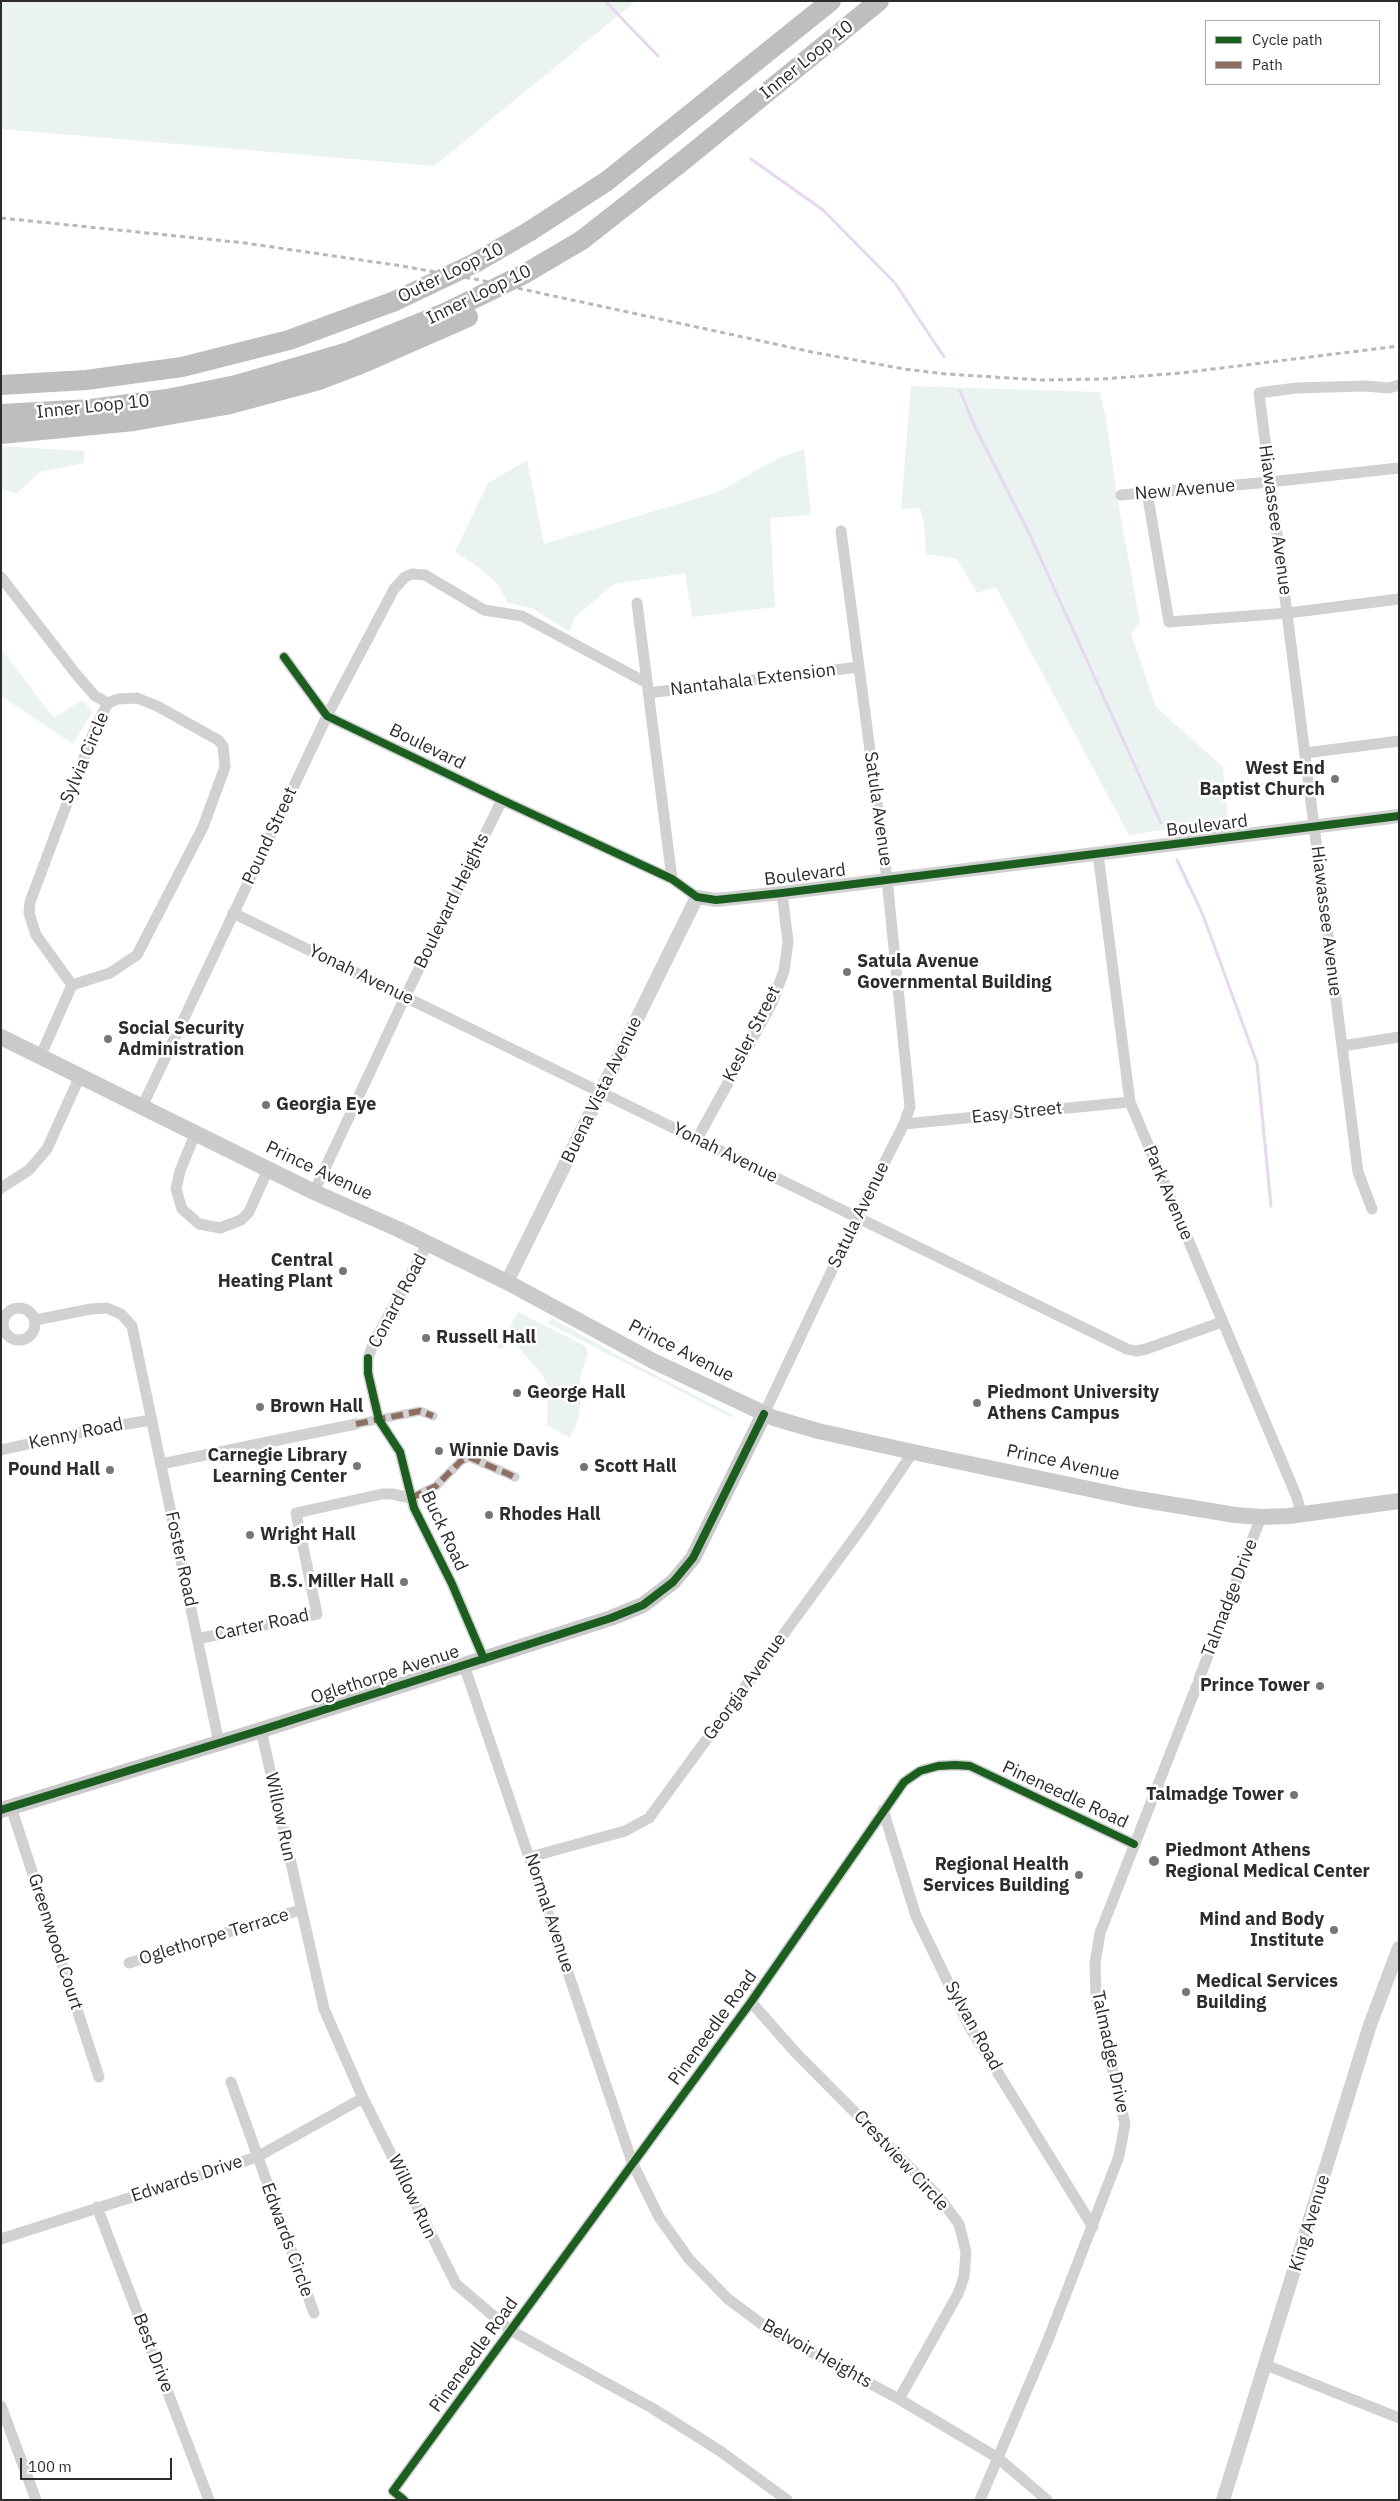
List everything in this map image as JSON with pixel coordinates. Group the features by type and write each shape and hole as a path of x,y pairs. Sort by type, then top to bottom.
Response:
{"highway":[{"name":"Outer Loop 10","path":"1,385 86,380 190,365 289,340 395,301 461,270 530,232 607,181 831,1"},
{"name":"Inner Loop 10","path":"1,414 92,410 167,399 236,385 329,358 447,312 526,273 582,240 684,160 879,1"},
{"path":"1,434 134,421 236,403 356,366 468,317 528,280 582,240"}],"main road":[{"name":"Prince Avenue","path":"1,1037 314,1192 428,1243 507,1282 653,1361 764,1414 818,1431 1141,1500 1261,1518 1302,1515 1399,1502"},
{"name":"Oglethorpe Avenue","path":"6,1809 262,1730 627,1612 661,1593 683,1572 693,1558 764,1414"}],"street":[{"name":"Hiawassee Avenue","path":"1372,1210 1358,1172 1259,393 1296,388 1365,386 1389,388 1399,385"},
{"name":"New Avenue","path":"1121,495 1399,468"},
{"path":"1148,492 1169,622 1288,613 1399,599"},
{"name":"Satula Avenue","path":"764,1414 857,1217 904,1124 910,1107 887,879 841,531"},
{"name":"Nantahala Extension","path":"412,574 425,575 484,610 522,616 647,688 859,667"},
{"name":"Pound Street","path":"142,1108 327,716 394,589 405,577 412,574"},
{"path":"1,577 76,674 95,696 108,703"},
{"path":"637,603 672,879"},
{"name":"Boulevard","path":"284,657 327,716 672,879 696,897 716,900 1314,828 1399,816"},
{"name":"Sylvia Circle","path":"118,698 137,698 157,706 218,740 223,746 225,767 203,827 137,955 110,973 72,985 36,935 29,914 30,902 81,762 108,703 118,698"},
{"path":"1305,753 1399,741"},
{"name":"Boulevard Heights","path":"314,1192 405,997 502,800"},
{"name":"Park Avenue","path":"1098,854 1130,1102 1302,1515"},
{"name":"Kesler Street","path":"697,1139 772,1003 784,971 788,942 782,893"},
{"name":"Buena Vista Avenue","path":"507,1282 696,897"},
{"name":"Yonah Avenue","path":"233,913 1127,1349 1136,1352 1222,1322"},
{"path":"40,1057 72,985"},
{"path":"1342,1046 1399,1037"},
{"path":"1,1188 29,1170 47,1149 80,1076"},
{"name":"Easy Street","path":"904,1124 1130,1102"},
{"path":"195,1134 180,1171 176,1189 182,1209 198,1224 220,1228 241,1220 249,1212 268,1169"},
{"name":"Conard Road","path":"368,1358 374,1342 428,1243"},
{"name":"Foster Road","path":"35,1320 107,1308 121,1314 132,1326 144,1376 219,1743"},
{"name":"Buck Road","path":"368,1358 368,1373 379,1420 400,1452 411,1498 484,1658"},
{"path":"161,1464 420,1410 433,1416"},
{"name":"Kenny Road","path":"1,1450 102,1428 152,1420"},
{"name":"Georgia Avenue","path":"530,1857 625,1831 636,1827 649,1818 834,1566 913,1452"},
{"path":"411,1498 436,1486 461,1461 469,1458 515,1477"},
{"name":"Carter Road","path":"197,1639 317,1614 296,1513 382,1494 411,1498"},
{"name":"Talmadge Drive","path":"980,2500 1048,2340 1119,2156 1125,2124 1096,1997 1095,1963 1100,1932 1261,1518"},
{"name":"Normal Avenue","path":"464,1665 632,2162"},
{"name":"Willow Run","path":"262,1730 300,1910 324,2009 363,2098 456,2284 510,2330 652,2408 720,2451 787,2500"},
{"name":"Pineneedle Road","path":"404,2500 393,2492 632,2162 751,2002 904,1782 920,1772 955,1764 970,1766 1134,1844"},
{"name":"Greenwood Court","path":"6,1809 99,2077"},
{"name":"Sylvan Road","path":"883,1810 916,1916 969,2026 1093,2227"},
{"name":"Oglethorpe Terrace","path":"129,1963 300,1910"},
{"name":"King Avenue","path":"1223,2500 1370,2025 1399,1948"},
{"name":"Crestview Circle","path":"751,2002 796,2053 939,2197 959,2224 966,2252 964,2277 958,2294 899,2399"},
{"name":"Edwards Circle","path":"231,2082 314,2314"},
{"name":"Edwards Drive","path":"1,2239 257,2157 363,2098"},
{"name":"Belvoir Heights","path":"632,2162 659,2216 688,2259 728,2299 771,2331 899,2399 998,2458 1046,2500"},
{"name":"Best Drive","path":"97,2207 208,2500"},
{"path":"1266,2365 1399,2418"},
{"path":"1,2406 36,2500"}],"shaded area":[{"path":"1,1 636,1 434,166 1,129"},
{"path":"911,386 1100,392 1140,621 1131,634 1156,707 1223,767 1228,820 1129,835 996,587 977,593 957,559 926,554 924,524 920,508 901,509"},
{"path":"1,446 84,451 84,463 40,472 16,494 1,488"},
{"path":"804,449 811,515 770,518 775,607 692,617 685,573 614,584 575,617 570,632 532,608 508,603 496,582 477,566 455,552 488,483 527,460 544,544 718,492 779,458"},
{"path":"1,649 54,718 82,700 92,712 73,744 1,696"},
{"path":"518,1312 585,1346 588,1352 580,1379 581,1398 578,1420 570,1438 547,1425 548,1386 541,1373 517,1346 510,1343 501,1349 497,1348"},
{"path":"552,1318 615,1354 733,1415 732,1418 548,1323"}],"waterway":[{"path":"605,1 658,56"},
{"path":"751,159 823,210 895,283 944,357"},
{"path":"960,391 976,429 1028,531 1161,823"},
{"path":"1177,860 1203,915 1257,1063 1271,1206"}],"railway":[{"path":"1,218 245,243 402,266 480,280 812,352 904,369 946,374 1042,380 1102,379 1181,373 1399,346"}],"marked path":[{"path":"356,1424 420,1411 433,1416"},
{"path":"411,1498 436,1486 461,1461 469,1457 515,1477"}],"cycle path":[{"path":"284,657 327,716 672,879 697,897 716,900 1399,816"},
{"path":"368,1358 368,1373 379,1420 400,1452 414,1508 452,1584 484,1659"},
{"path":"1,1810 261,1730 611,1618 643,1605 673,1582 693,1558 764,1414"},
{"path":"404,2500 393,2491 751,2002 904,1782 920,1771 938,1766 970,1766 1134,1844"}],"place":[{"name":"West End Baptist Church","path":"1335,779"},
{"name":"Satula Avenue Governmental Building","path":"847,972"},
{"name":"Social Security Administration","path":"108,1039"},
{"name":"Georgia Eye","path":"266,1105"},
{"name":"Central Heating Plant","path":"343,1271"},
{"name":"Russell Hall","path":"426,1338"},
{"name":"George Hall","path":"517,1393"},
{"name":"Piedmont University Athens Campus","path":"977,1403"},
{"name":"Brown Hall","path":"260,1407"},
{"name":"Winnie Davis","path":"439,1451"},
{"name":"Carnegie Library Learning Center","path":"357,1466"},
{"name":"Scott Hall","path":"584,1467"},
{"name":"Pound Hall","path":"110,1470"},
{"name":"Rhodes Hall","path":"489,1515"},
{"name":"Wright Hall","path":"250,1535"},
{"name":"B.S. Miller Hall","path":"404,1582"},
{"name":"Prince Tower","path":"1320,1686"},
{"name":"Talmadge Tower","path":"1294,1795"},
{"name":"Piedmont Athens Regional Medical Center","path":"1154,1861"},
{"name":"Regional Health Services Building","path":"1079,1875"},
{"name":"Mind and Body Institute","path":"1334,1930"},
{"name":"Medical Services Building","path":"1186,1992"}]}
